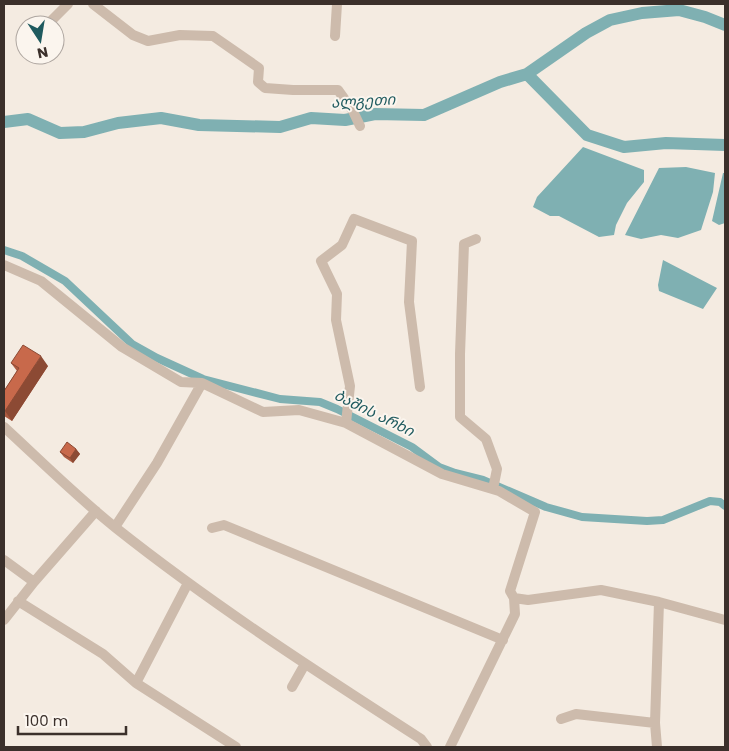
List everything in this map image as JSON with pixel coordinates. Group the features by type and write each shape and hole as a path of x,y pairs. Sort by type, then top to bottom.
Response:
{"street":[{"path":"57,15 68,4"},
{"path":"93,4 133,35 148,41 180,34 213,36 259,68 258,82 265,88 338,90 353,110 360,126"},
{"path":"335,36 337,4"},
{"path":"346,423 350,386 336,320 336,294 321,261 342,245 354,219 412,241 409,302 420,387"},
{"path":"476,239 464,244 460,417 486,439 497,469 493,489"},
{"path":"4,265 41,281 122,347 181,382 202,383 263,412 299,410 346,423 442,474 493,489 535,512 510,591 514,598 515,614 450,747"},
{"path":"115,528 157,464 202,383"},
{"path":"4,427 115,528 188,583 304,664 421,739 427,747"},
{"path":"4,620 34,582 96,511"},
{"path":"212,528 224,525 503,640"},
{"path":"4,560 34,582"},
{"path":"136,684 188,583"},
{"path":"514,598 528,600 601,590 659,602 725,620"},
{"path":"18,601 102,654 136,684 236,747"},
{"path":"657,747 655,723 659,602"},
{"path":"292,687 304,664"},
{"path":"561,719 576,714 655,723"}],"water":[{"path":"583,147 644,170 644,182 627,203 616,225 614,235 599,237 559,216 550,216 533,207 537,197"},
{"path":"686,167 715,173 713,192 701,230 678,238 661,235 641,239 625,235 659,168"},
{"path":"723,173 725,173 725,223 719,225 712,221"},
{"path":"663,260 717,288 703,309 659,291 658,285"}],"building":[{"path":"23,345 41,356 5,411 4,391 19,368 11,363"},
{"path":"67,442 76,449 70,458 60,452"}],"waterway":[{"path":"527,74 586,33 610,20 642,13 679,10 725,25"},
{"name":"ალგეთი","path":"4,122 28,119 60,133 84,132 118,123 161,118 199,125 280,127 311,118 345,120 375,114 424,115 500,82 527,74 587,135 624,147 666,143 725,145"},
{"name":"ბაშის არხი","path":"4,250 22,256 65,281 132,344 157,358 203,379 280,399 320,402 412,447 439,467 483,480 546,507 582,517 647,521 663,520 710,501 720,502 725,506"}]}
